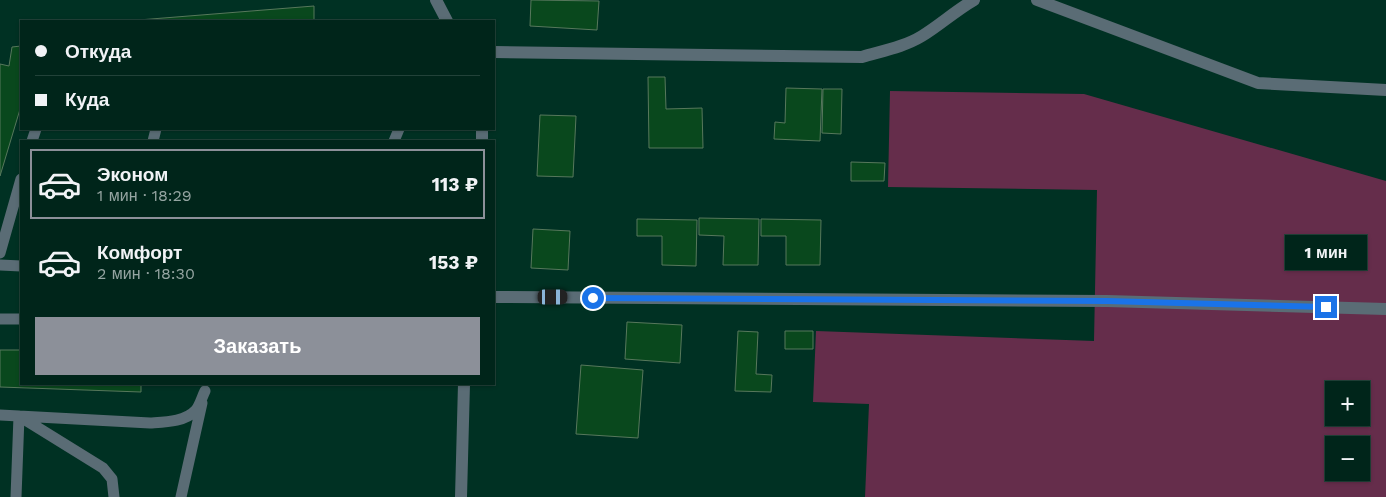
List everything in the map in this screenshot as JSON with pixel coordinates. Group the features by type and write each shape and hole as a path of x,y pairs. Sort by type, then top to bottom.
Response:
{"street":[{"path":"436,0 446,20"},
{"path":"495,52 862,57 900,46 921,37 956,10 974,0"},
{"path":"1037,0 1258,83 1386,90"},
{"path":"495,297 1107,301 1386,309"},
{"path":"461,497 464,385"}],"lane":[{"path":"0,253 20,183"},
{"path":"0,265 20,266"},
{"path":"0,318 20,319"},
{"path":"0,415 150,423 169,422 183,418 197,410 205,387"},
{"path":"181,497 205,387"},
{"path":"16,497 19,416"},
{"path":"19,416 103,468 112,479 114,497"}],"shaded area":[{"path":"890,91 1084,94 1386,181 1386,497 865,497 869,404 813,402 816,331 1094,341 1097,190 888,187"}],"building":[{"path":"531,0 599,1 597,30 530,26"},
{"path":"314,6 314,20 139,20"},
{"path":"20,46 20,109 0,176 0,64 9,66 12,47"},
{"path":"648,77 665,77 666,109 702,108 703,148 649,148"},
{"path":"786,88 822,89 820,141 774,139 775,122 785,123"},
{"path":"823,89 842,89 841,134 822,133"},
{"path":"540,115 576,116 573,177 537,176"},
{"path":"851,162 885,163 884,181 851,181"},
{"path":"699,218 759,219 758,265 723,265 724,236 699,235"},
{"path":"637,219 697,220 696,266 662,265 662,236 637,236"},
{"path":"761,219 821,220 820,265 786,265 786,236 761,236"},
{"path":"533,229 570,231 568,270 531,268"},
{"path":"627,322 682,325 680,363 625,359"},
{"path":"738,331 758,332 756,374 772,375 771,392 735,391"},
{"path":"785,331 813,331 813,349 785,349"},
{"path":"0,350 20,350 20,385 141,385 141,392 0,387"},
{"path":"581,365 643,370 638,438 576,434"}],"route":[{"path":"593,298 1107,301 1326,307"}]}
